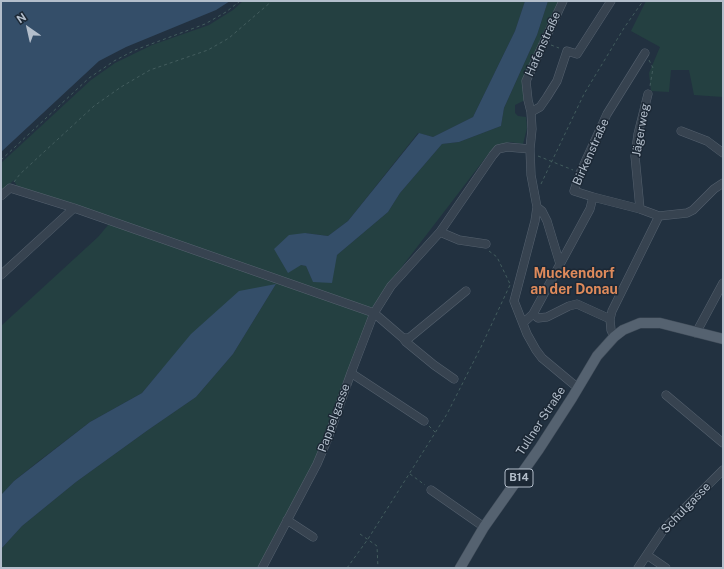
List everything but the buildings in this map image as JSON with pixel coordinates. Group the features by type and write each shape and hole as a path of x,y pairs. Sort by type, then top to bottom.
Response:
{"main road":[{"name":"B14","path":"578,388 597,356 614,336 623,330 640,323 660,323 723,339"},
{"name":"Tullner Straße","path":"460,568 484,527 539,449 578,388"}],"street":[{"name":"Hafenstraße","path":"537,207 531,175 530,151 532,129 526,81 563,1"},
{"path":"531,112 540,107 547,97 556,81 567,51 578,54 611,1"},
{"name":"Birkenstraße","path":"523,323 532,314 590,209 593,197 574,191 580,173 607,114 645,53"},
{"name":"Jägerweg","path":"640,210 635,156 638,134 648,94"},
{"path":"681,131 707,141 723,153"},
{"name":"Pappelgasse","path":"262,568 317,464 374,313 392,286 440,232 498,149 507,147 530,151"},
{"path":"593,197 659,216 687,214 693,210 714,188 723,183"},
{"path":"1,196 10,188 74,208 374,313 417,352 454,379"},
{"path":"537,207 542,211 547,221 560,264"},
{"path":"537,207 535,221 514,300 527,334 542,358 578,388"},
{"path":"1,275 74,208"},
{"path":"614,336 611,330 610,318 659,216"},
{"path":"440,232 459,240 486,244"},
{"path":"696,333 723,282"},
{"path":"403,338 409,338 466,291"},
{"path":"532,314 538,318 548,317 569,306 577,304 610,318"},
{"path":"351,372 424,421"},
{"path":"666,395 723,443"},
{"name":"Schulgasse","path":"638,568 664,529 723,470"},
{"path":"716,476 723,482"},
{"path":"431,490 484,527"},
{"path":"287,520 313,537"},
{"path":"647,554 666,568"}],"path":[{"path":"1,160 89,78 114,61 135,50 205,24 226,12 240,1"},
{"path":"10,188 20,174 64,133 94,106 120,87 150,70 208,50 224,41 272,1"},
{"path":"536,196 584,94 624,28 643,1"},
{"path":"544,42 567,51"},
{"name":"Jägerweg","path":"645,53 653,68 648,94"},
{"path":"530,151 580,173"},
{"path":"486,244 489,251 497,257 510,284 514,300"},
{"path":"347,568 368,539 447,414 481,347 512,277"},
{"path":"424,421 436,432"},
{"path":"410,474 431,490"},
{"path":"360,534 377,546 378,568"}],"green space":[{"path":"243,1 525,1 515,31 473,117 433,137 418,133 348,221 328,236 305,233 301,265 306,266 313,281 337,255 388,212 400,193 442,144 459,142 501,126 504,108 537,35 548,1 559,1 522,80 525,100 515,105 515,113 518,116 526,117 527,128 523,144 510,142 493,148 372,308 328,434 306,480 281,523 258,568 1,568 1,549 22,526 76,482 196,397 233,354 276,284 163,368 142,393 90,422 14,481 1,495 1,326 98,237 114,218 17,187 14,180 1,192 1,163 91,80 115,63 152,45 209,25 233,10"},
{"path":"646,1 723,1 723,97 694,95 689,70 671,70 669,92 651,91 649,73 660,47 631,31"}],"water":[{"path":"1,1 230,1 216,10 126,47 99,61 1,152"},
{"path":"525,1 548,1 537,35 504,108 501,126 459,142 442,144 400,193 388,212 337,255 332,283 313,282 306,266 301,265 288,273 274,249 289,235 305,233 328,236 348,221 419,133 433,137 473,117 515,31"},
{"path":"276,284 233,354 196,397 76,482 22,526 1,549 1,495 14,481 90,422 142,393 191,334 239,291"}],"district":[{"name":"Muckendorf an der Donau","path":"574,282"}]}
